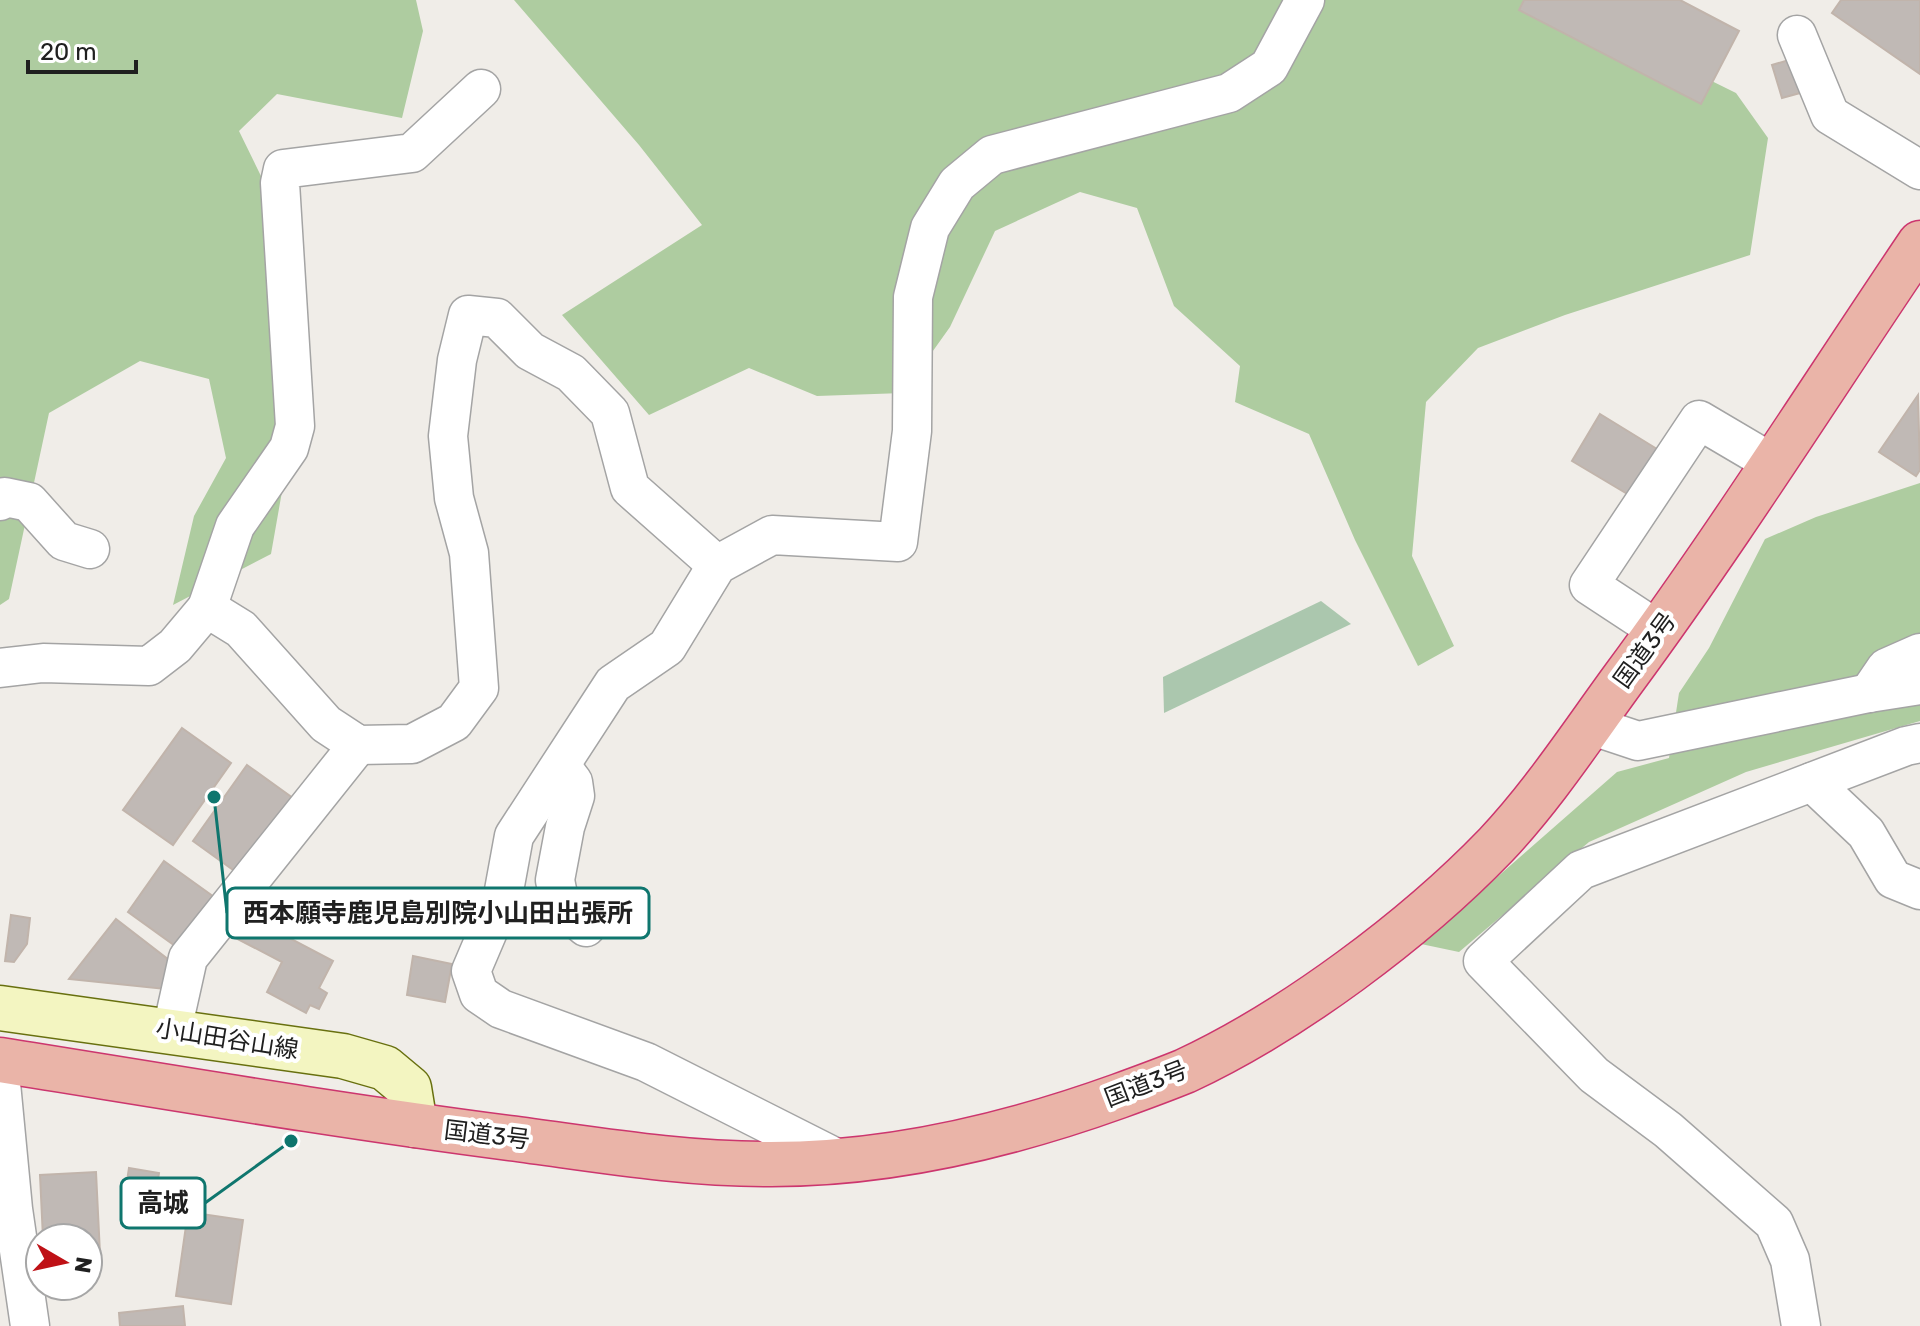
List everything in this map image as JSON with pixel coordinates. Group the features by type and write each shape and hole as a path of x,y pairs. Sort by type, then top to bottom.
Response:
{"highway":[{"name":"国道3号","path":"0,1060 415,1125 677,1160 766,1164 840,1160 938,1149 1086,1108 1189,1069 1275,1021 1355,967 1495,845 1537,796 1659,631 1920,243"}],"main road":[{"name":"小山田谷山線","path":"0,1008 343,1056 385,1068 409,1088 415,1125"}],"street":[{"path":"840,1160 646,1062 501,1009 479,994 471,971 503,896 514,836 613,684 667,647 717,565 772,535 898,542 912,431 913,297 930,228 957,184 992,155 1229,93 1269,67 1305,0"},
{"path":"1797,35 1830,115 1920,170"},
{"path":"0,668 43,663 149,666 175,646 207,608 235,526 289,448 295,426 280,183 283,169 412,153 481,89"},
{"path":"207,608 241,629 326,724 358,745 412,744 454,722 479,688 469,553 454,498 448,436 457,360 468,315 497,318 530,351 571,373 610,413 630,488 717,565"},
{"path":"1659,631 1589,585 1699,420 1772,463"},
{"path":"0,501 5,497 29,502 64,541 90,549"},
{"path":"1869,693 1886,668 1920,653"},
{"path":"1590,725 1638,741 1920,685"},
{"path":"1801,1326 1790,1260 1774,1223 1668,1130 1594,1075 1483,961 1581,870 1920,743"},
{"path":"172,1030 188,958 358,745"},
{"path":"561,766 573,782 575,796 565,827 555,880 560,905 586,927"},
{"path":"1812,782 1866,833 1893,879 1920,890"},
{"path":"0,1073 13,1209 30,1326"}],"green space":[{"path":"0,0 416,0 423,31 402,118 277,94 239,131 301,258 296,412 271,554 173,605 194,516 226,458 209,379 140,361 49,413 9,599 0,605"},
{"path":"514,0 1530,0 1659,55 1736,93 1768,138 1750,255 1565,315 1478,348 1426,402 1412,556 1454,646 1418,666 1355,540 1309,434 1235,402 1240,366 1174,306 1137,208 1080,192 995,231 950,327 903,393 817,396 749,368 649,415 562,315 702,225 639,145"},
{"path":"1920,483 1920,721 1746,772 1589,842 1459,952 1421,944 1617,772 1669,758 1679,693 1709,648 1765,539 1816,517"},
{"path":"1321,601 1351,624 1164,713 1163,677"}],"building":[{"path":"1524,0 1680,0 1739,31 1701,104 1519,10"},
{"path":"1841,0 1920,0 1920,74 1832,13"},
{"path":"1789,60 1800,93 1782,98 1772,65"},
{"path":"1918,395 1920,470 1916,476 1879,452"},
{"path":"1600,414 1657,449 1629,495 1572,461"},
{"path":"182,728 231,763 173,845 123,810"},
{"path":"247,765 297,801 243,877 193,841"},
{"path":"164,861 221,902 185,953 128,912"},
{"path":"242,913 333,961 319,988 327,993 319,1009 310,1005 306,1013 267,992 282,962 230,935"},
{"path":"11,915 30,918 27,944 14,962 5,961"},
{"path":"116,919 169,960 165,989 69,979"},
{"path":"413,956 452,964 445,1002 407,995"},
{"path":"129,1168 159,1173 153,1211 123,1207"},
{"path":"96,1172 98,1222 42,1222 40,1175"},
{"path":"188,1212 243,1220 231,1304 176,1296"},
{"path":"183,1306 185,1326 120,1326 119,1313"}],"place":[{"name":"西本願寺鹿児島別院小山田出張所","path":"214,797"},
{"name":"高城","path":"291,1141"}]}
